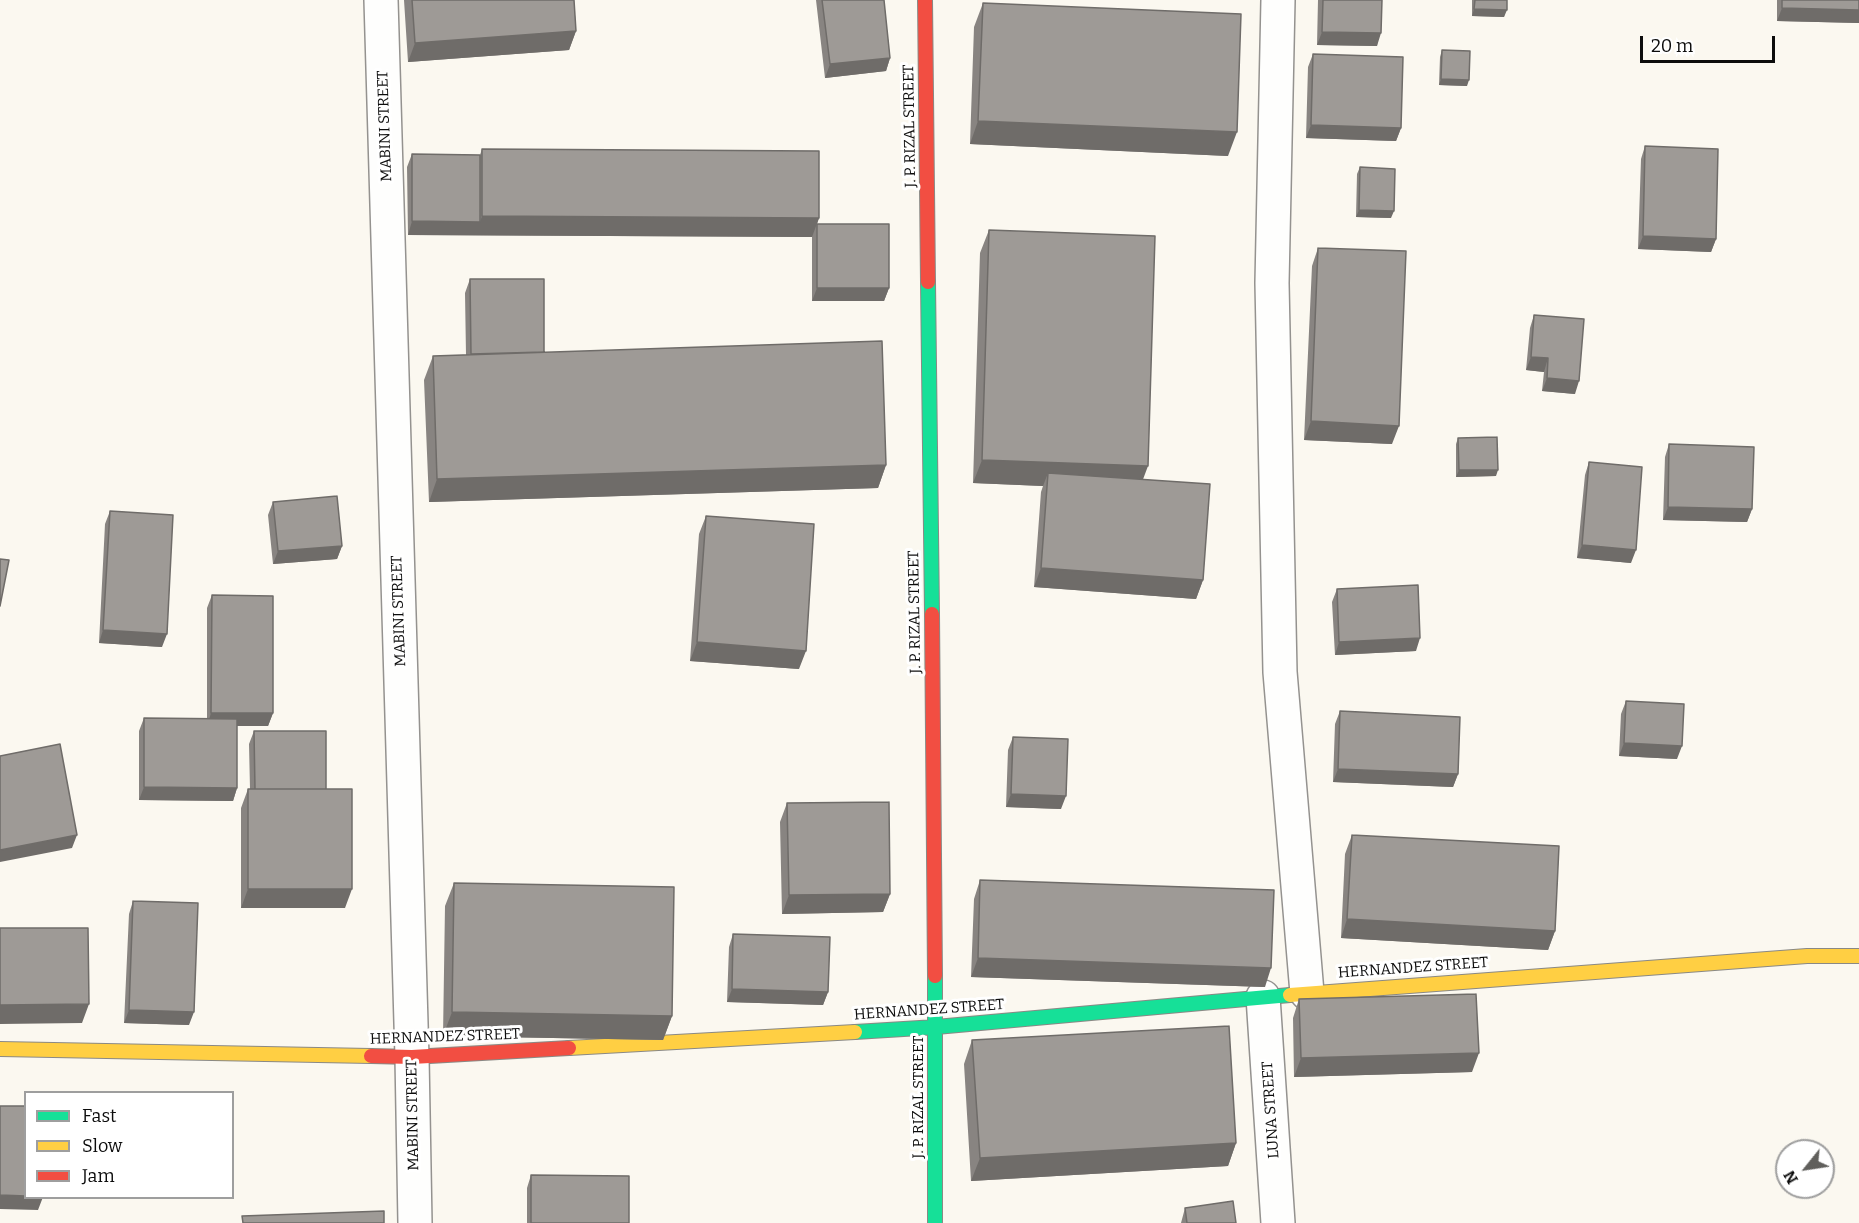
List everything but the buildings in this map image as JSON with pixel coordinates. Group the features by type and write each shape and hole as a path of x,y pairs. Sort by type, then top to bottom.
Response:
{"street":[{"name":"MABINI STREET","path":"381,0 415,1223"},
{"name":"J. P. RIZAL STREET","path":"925,0 936,1027 935,1223"},
{"path":"1278,0 1272,283 1280,672 1308,993"},
{"name":"HERNANDEZ STREET","path":"0,1049 412,1057 936,1027 1308,993 1807,956 1859,956"},
{"name":"LUNA STREET","path":"1263,997 1278,1223"}],"traffic: fast":[{"path":"928,282 932,614"},
{"path":"935,976 935,1223"},
{"path":"855,1032 936,1027 1290,995"}],"traffic: slow":[{"path":"1290,995 1807,956 1859,956"},
{"path":"569,1048 855,1032"},
{"path":"0,1049 371,1056"}],"traffic: jam":[{"path":"925,0 928,282"},
{"path":"932,614 935,976"},
{"path":"371,1056 412,1057 569,1048"}]}
